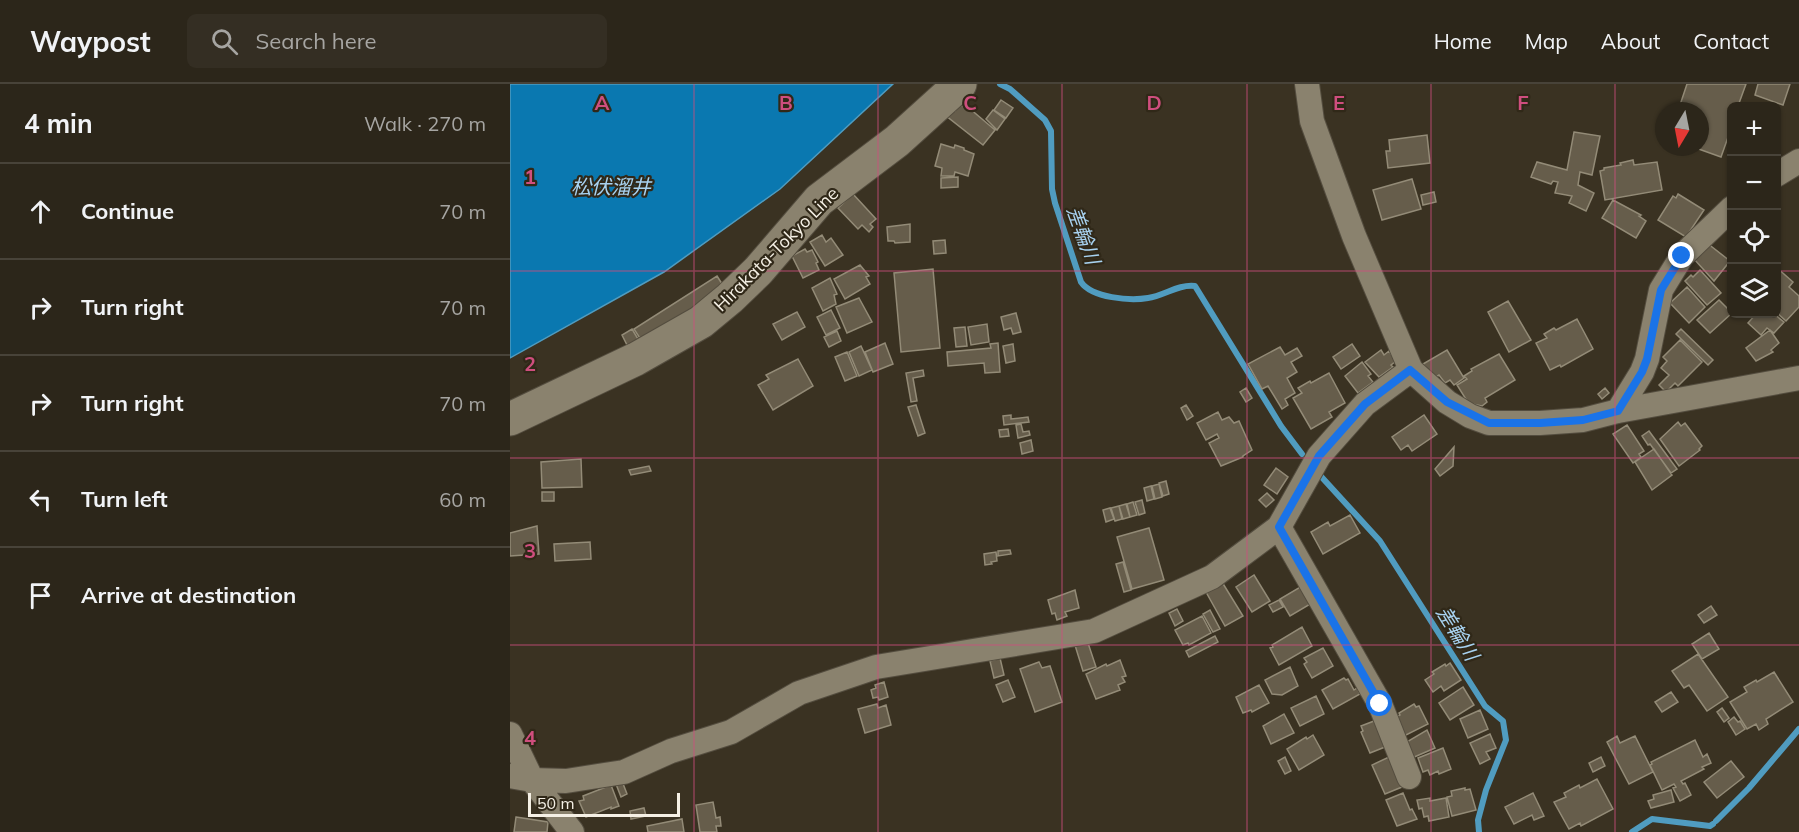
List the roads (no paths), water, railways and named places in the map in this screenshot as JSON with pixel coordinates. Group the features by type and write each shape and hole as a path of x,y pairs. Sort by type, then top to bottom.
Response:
{"main road":[{"name":"Hirakata-Tokyo Line","path":"510,419 636,359 701,322 758,271 819,200 897,141 960,84"}],"street":[{"path":"1307,84 1312,121 1354,236 1410,370 1447,402 1489,423 1540,423 1583,420 1618,411 1799,378"},
{"path":"1781,172 1799,161"},
{"path":"1618,411 1642,372 1647,359 1661,290 1682,256 1729,210"},
{"path":"521,778 566,781 624,772 671,751 731,732 800,693 876,667 1094,631 1212,576 1279,527 1319,456 1365,404 1410,370"},
{"path":"1279,527 1380,704 1409,777"},
{"path":"510,734 521,778 572,832"}],"water":[{"name":"松伏溜井","path":"510,84 893,84 780,189 664,272 510,358"}],"waterway":[{"name":"差輪川","path":"1000,84 1010,89 1045,120 1051,131 1052,189 1081,282 1102,295 1131,299 1154,297 1183,287 1195,286 1281,426 1302,454"},
{"name":"差輪川","path":"1317,472 1380,541 1485,706 1503,721 1506,740 1486,790 1478,820 1479,832"},
{"name":"差輪川","path":"1716,821 1749,788 1799,729"},
{"name":"差輪川","path":"1632,832 1652,819 1710,826 1713,824"}]}
